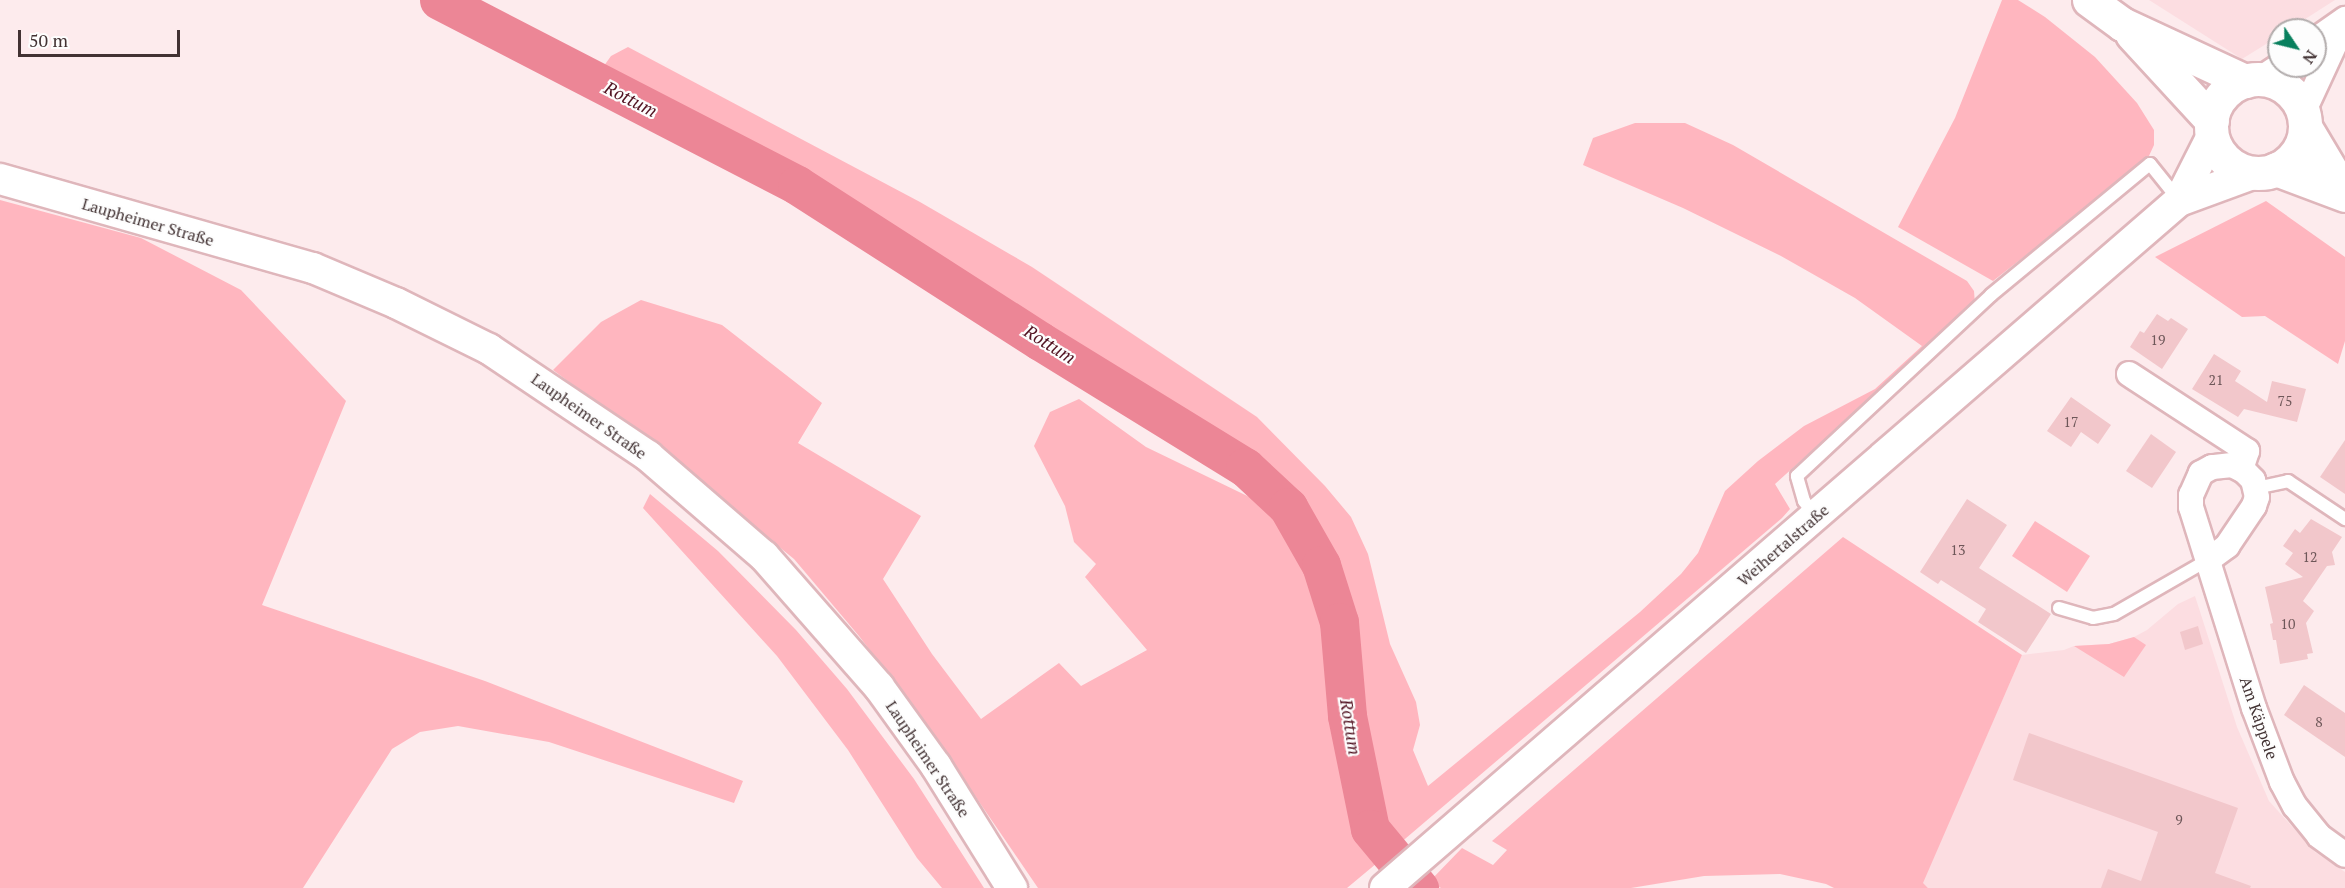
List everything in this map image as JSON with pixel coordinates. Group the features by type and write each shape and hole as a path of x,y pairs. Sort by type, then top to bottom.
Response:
{"main road":[{"path":"2089,0 2122,24 2212,129 2223,157 2243,171 2265,171 2345,195"},
{"path":"2122,24 2261,75 2287,89 2297,100 2304,120 2345,195"},
{"path":"2212,129 2215,108 2222,96 2261,75"},
{"path":"2265,171 2297,153 2304,120"}],"street":[{"path":"2327,32 2345,21"},
{"path":"2304,120 2345,21"},
{"name":"Weihertalstraße","path":"2179,201 2212,129"},
{"name":"Weihertalstraße","path":"1385,888 1817,517 1997,356 2179,201 2265,171"},
{"name":"Laupheimer Straße","path":"0,179 313,268 375,294 489,349 639,450 764,556 879,687 936,766 1012,888"},
{"path":"2129,375 2247,451 2254,506 2227,546 2208,560"},
{"name":"Am Käppele","path":"2249,479 2232,465 2212,467 2201,473 2195,481 2191,495 2191,507 2254,708 2282,782 2295,806 2319,836 2345,855"}],"lane":[{"path":"1817,517 1804,501 1797,476 1991,295 2150,164 2179,201"},
{"path":"2249,479 2288,482 2345,519"},
{"path":"2059,608 2093,618 2114,614 2208,560"}],"shaded area":[{"path":"2002,0 2018,0 2045,17 2095,57 2137,103 2154,130 2154,145 2148,158 2122,180 1993,281 1898,227 1955,118"},
{"path":"2149,0 2335,0 2307,18 2267,18 2267,43 2242,59"},
{"path":"628,47 920,202 1032,267 1257,417 1325,486 1351,517 1368,554 1390,644 1416,702 1420,725 1413,750 1428,786 1640,612 1681,574 1698,553 1725,491 1758,461 1804,426 1875,389 1922,346 1855,298 1781,256 1683,208 1583,165 1593,138 1635,123 1685,123 1733,145 1967,281 1974,291 1975,304 1775,484 1790,509 1782,518 1392,850 1381,819 1370,746 1358,703 1347,631 1326,550 1301,509 1275,480 1165,396 719,131 601,70 611,56"},
{"path":"0,200 141,238 241,290 346,401 262,605 485,681 743,781 734,803 549,742 458,726 420,732 392,749 303,888 0,888"},
{"path":"2266,201 2345,257 2345,341 2338,364 2265,316 2242,317 2155,257"},
{"path":"641,300 722,325 822,403 798,443 921,516 883,579 932,654 981,719 1059,663 1081,686 1147,650 1085,577 1096,564 1074,542 1065,506 1034,446 1050,412 1079,399 1146,447 1268,506 1294,537 1325,606 1349,797 1362,842 1377,863 1347,888 1038,888 919,714 859,636 794,559 655,446 553,370 601,322"},
{"path":"650,494 718,551 796,630 847,689 914,779 984,888 942,888 917,858 848,750 777,656 643,508"},
{"path":"2035,521 2090,556 2067,592 2012,556"},
{"path":"1843,537 2022,655 1923,883 1928,888 1834,888 1826,884 1780,874 1704,876 1631,888 1441,888 1430,881 1462,848 1493,865 1507,850 1492,841"},
{"path":"2195,596 2237,727 2269,801 2315,852 2345,872 2345,888 1928,888 1922,883 2022,655 2064,650 2074,646 2109,644 2134,637 2147,630 2178,604"},
{"path":"2134,637 2146,645 2124,677 2074,646 2109,644"}],"building":[{"path":"2157,314 2168,321 2171,318 2188,329 2162,369 2130,347 2140,331 2144,333"},
{"path":"2214,354 2241,371 2235,381 2267,402 2272,381 2306,389 2297,422 2244,409 2238,417 2192,389"},
{"path":"2071,397 2111,425 2098,444 2081,432 2071,447 2047,431"},
{"path":"2151,434 2176,452 2152,488 2126,471"},
{"path":"2345,440 2345,494 2320,477"},
{"path":"1967,499 2007,525 1979,568 2051,614 2026,653 1978,622 1986,609 1941,580 1938,584 1920,572"},
{"path":"2311,519 2342,537 2332,552 2335,565 2327,566 2303,601 2314,611 2306,623 2313,653 2307,654 2308,659 2280,664 2276,640 2273,640 2270,624 2273,623 2265,587 2303,577 2285,564 2293,553 2283,546 2295,529 2300,533"},
{"path":"2198,626 2203,644 2185,650 2180,632"},
{"path":"2304,685 2345,713 2345,757 2284,715"},
{"path":"2029,733 2238,808 2215,873 2251,886 2250,888 2101,888 2108,869 2141,881 2158,832 2013,780"}],"waterway":[{"name":"Rottum","path":"439,0 797,185 1040,341 1245,467 1288,507 1321,565 1339,622 1347,716 1370,829 1419,888"}]}
